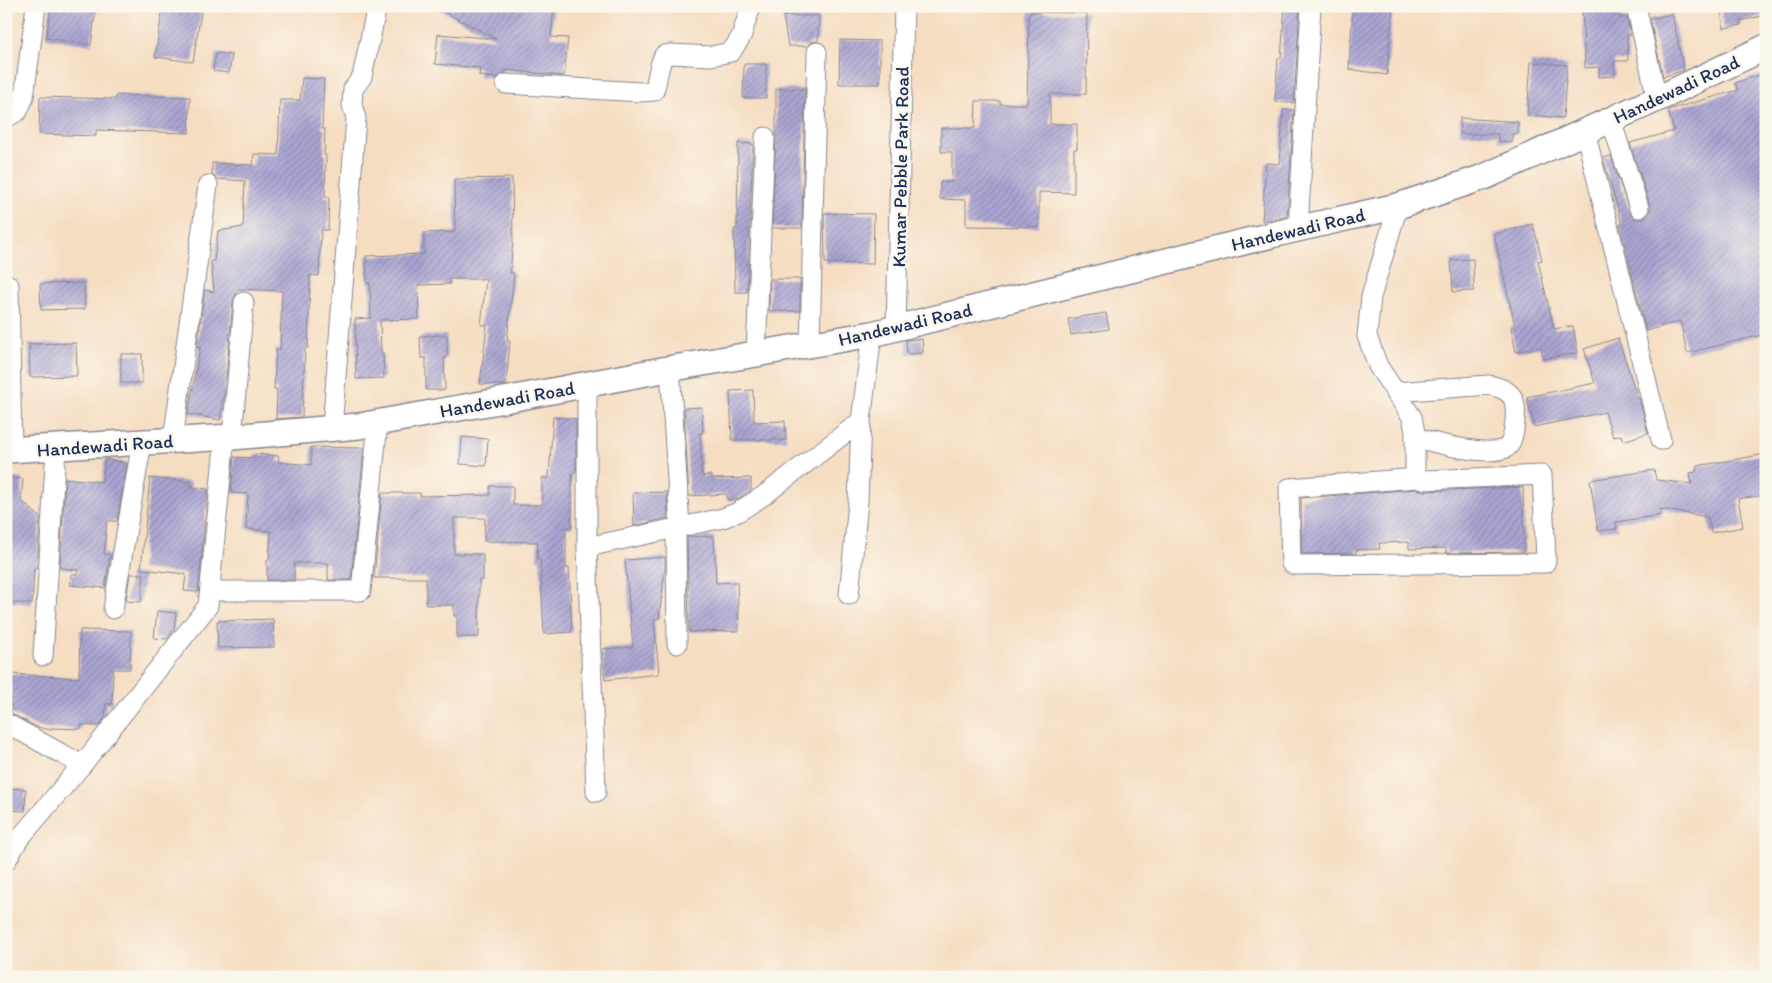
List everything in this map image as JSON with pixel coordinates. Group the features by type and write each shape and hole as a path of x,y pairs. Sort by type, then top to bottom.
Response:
{"main road":[{"name":"Handewadi Road","path":"9,450 332,429 670,368 872,334 1398,206 1484,177 1657,99 1766,47"}],"street":[{"path":"6,118 18,111 24,97 36,6"},
{"path":"332,429 356,118 352,105 353,89 362,77 377,6"},
{"path":"506,84 640,92 654,91 660,63 664,56 670,54 711,56 731,52 741,37 751,6"},
{"name":"Kumar Pebble Park Road","path":"896,328 904,6"},
{"path":"1298,229 1311,6"},
{"path":"1636,6 1657,99"},
{"path":"810,345 817,52"},
{"path":"1611,120 1640,208"},
{"path":"1585,131 1662,440"},
{"path":"756,354 765,137"},
{"path":"174,440 208,185"},
{"path":"1398,206 1371,296 1367,336 1378,366 1412,417 1417,478"},
{"path":"9,285 9,450"},
{"path":"6,861 13,840 82,765 208,606 244,302"},
{"path":"849,595 858,502 861,421 872,334"},
{"path":"670,368 678,528 677,644"},
{"path":"587,384 587,547 596,792"},
{"path":"1395,392 1489,385 1500,387 1510,394 1514,401 1514,436 1511,445 1504,449 1492,451 1442,445 1415,437"},
{"path":"587,547 723,518 738,512 763,496 861,421"},
{"path":"210,591 361,591 378,422"},
{"path":"112,608 142,442"},
{"path":"43,656 56,448"},
{"path":"1542,475 1545,563 1294,565 1290,560 1289,488 1417,478 1424,480 1542,475"},
{"path":"6,723 82,765"}],"building":[{"path":"51,6 96,8 91,45 46,38"},
{"path":"163,6 202,6 193,62 155,57"},
{"path":"432,6 554,6 551,37 568,38 564,76 504,70 504,73 497,78 479,76 480,68 435,64 438,34 497,39"},
{"path":"1285,6 1300,6 1294,103 1275,102 1278,58 1281,58"},
{"path":"1353,6 1393,6 1387,75 1349,69"},
{"path":"1582,6 1620,6 1620,18 1627,18 1631,35 1627,35 1628,61 1614,61 1615,76 1599,77 1599,67 1585,68"},
{"path":"1720,6 1766,6 1766,15 1740,21 1741,25 1724,28"},
{"path":"1029,12 1087,13 1086,94 1050,94 1050,124 1077,124 1077,149 1074,149 1074,193 1039,192 1039,227 966,226 966,200 940,199 940,182 952,182 952,152 941,152 941,128 975,128 976,101 1000,101 1000,104 1027,104"},
{"path":"1672,14 1684,70 1663,77 1650,19"},
{"path":"783,16 819,16 818,41 812,42 807,46 788,46"},
{"path":"840,40 880,41 880,84 839,84"},
{"path":"216,53 232,55 229,73 213,71"},
{"path":"1531,62 1567,65 1563,118 1527,115"},
{"path":"744,64 766,64 766,98 743,98"},
{"path":"1766,73 1766,334 1687,353 1680,321 1646,331 1620,225 1622,224 1603,158 1611,156 1631,216 1636,219 1643,219 1650,211 1650,205 1630,143 1674,131 1668,110 1738,90 1735,83"},
{"path":"302,78 324,79 322,129 325,129 325,197 329,197 328,230 321,230 319,276 310,275 308,348 305,348 302,417 276,419 277,389 274,389 276,349 280,350 282,291 238,289 233,301 220,420 188,414 200,347 197,347 205,290 214,292 211,261 214,261 218,231 243,227 245,181 217,179 212,175 212,163 253,165 254,154 278,155 280,100 300,100"},
{"path":"776,89 805,89 802,228 772,228"},
{"path":"116,95 190,97 189,133 96,130 96,136 39,134 40,97 116,99"},
{"path":"1283,110 1294,110 1287,216 1262,221 1266,163 1280,164"},
{"path":"1460,118 1518,122 1518,134 1512,134 1512,142 1498,141 1498,134 1460,134"},
{"path":"738,143 753,144 747,292 735,292 734,229 737,229"},
{"path":"512,178 513,242 510,273 514,273 507,341 510,341 506,385 480,384 487,325 481,325 486,279 449,279 450,284 418,285 419,319 380,320 384,378 356,379 355,319 371,318 370,283 367,283 366,256 424,254 424,233 455,232 454,179"},
{"path":"824,213 874,214 873,264 825,263"},
{"path":"1533,224 1542,260 1538,261 1554,329 1573,326 1578,353 1543,359 1541,347 1516,352 1511,327 1515,326 1494,234"},
{"path":"1473,259 1474,291 1453,292 1451,260"},
{"path":"770,279 800,279 800,311 769,311"},
{"path":"84,283 85,309 41,310 40,284"},
{"path":"1106,313 1109,329 1071,335 1068,319"},
{"path":"447,335 447,358 444,358 445,390 426,390 426,358 421,358 420,336"},
{"path":"1618,338 1639,398 1648,433 1623,441 1621,435 1613,437 1605,412 1534,427 1527,397 1595,383 1584,349"},
{"path":"922,339 923,353 907,354 906,340"},
{"path":"76,343 77,376 30,377 29,344"},
{"path":"121,354 142,354 142,383 121,383"},
{"path":"753,390 754,422 785,421 786,440 732,440 730,391"},
{"path":"702,407 703,433 700,433 702,476 711,475 712,479 751,478 751,490 736,500 727,500 727,494 689,496 684,408"},
{"path":"553,417 576,419 576,466 575,473 572,473 572,528 566,527 566,568 569,568 572,632 544,634 540,559 537,559 538,542 484,541 485,518 454,518 454,554 483,554 483,580 479,580 479,637 457,637 457,616 454,616 454,605 426,605 426,578 374,578 382,493 420,493 420,496 490,495 490,486 513,486 513,505 542,505 542,478 549,478"},
{"path":"462,437 488,439 486,466 460,464"},
{"path":"311,447 364,448 351,580 328,580 328,563 294,563 294,580 267,580 267,560 269,560 271,531 246,529 248,494 231,493 234,457 254,458 255,454 279,456 278,462 311,465"},
{"path":"1766,454 1766,495 1738,499 1743,527 1711,533 1708,517 1660,509 1661,515 1616,522 1617,529 1598,531 1590,480 1654,470 1656,480 1692,484 1690,473 1696,472 1697,466"},
{"path":"105,459 127,463 117,521 107,521 104,554 110,555 105,588 70,585 71,574 78,574 78,570 60,568 65,478 102,482"},
{"path":"6,477 23,479 21,500 40,517 37,568 34,568 32,604 6,602"},
{"path":"150,478 191,482 190,487 208,489 198,592 184,591 186,574 141,569"},
{"path":"1523,487 1524,552 1446,553 1446,548 1409,549 1409,542 1379,543 1380,549 1356,550 1356,553 1302,554 1301,498 1416,489 1424,491"},
{"path":"667,492 668,518 634,526 633,493"},
{"path":"714,536 716,583 737,582 739,631 689,632 687,537"},
{"path":"665,557 659,619 654,619 659,674 605,680 602,649 633,647 625,560"},
{"path":"130,574 144,574 141,602 126,601"},
{"path":"157,611 176,613 174,630 167,639 154,638"},
{"path":"273,619 274,647 218,648 217,621"},
{"path":"80,630 131,631 130,669 113,669 112,704 106,704 105,717 99,726 81,725 81,729 51,728 51,730 37,727 12,714 10,674 79,678"},
{"path":"6,788 26,789 25,811 6,810"}]}
